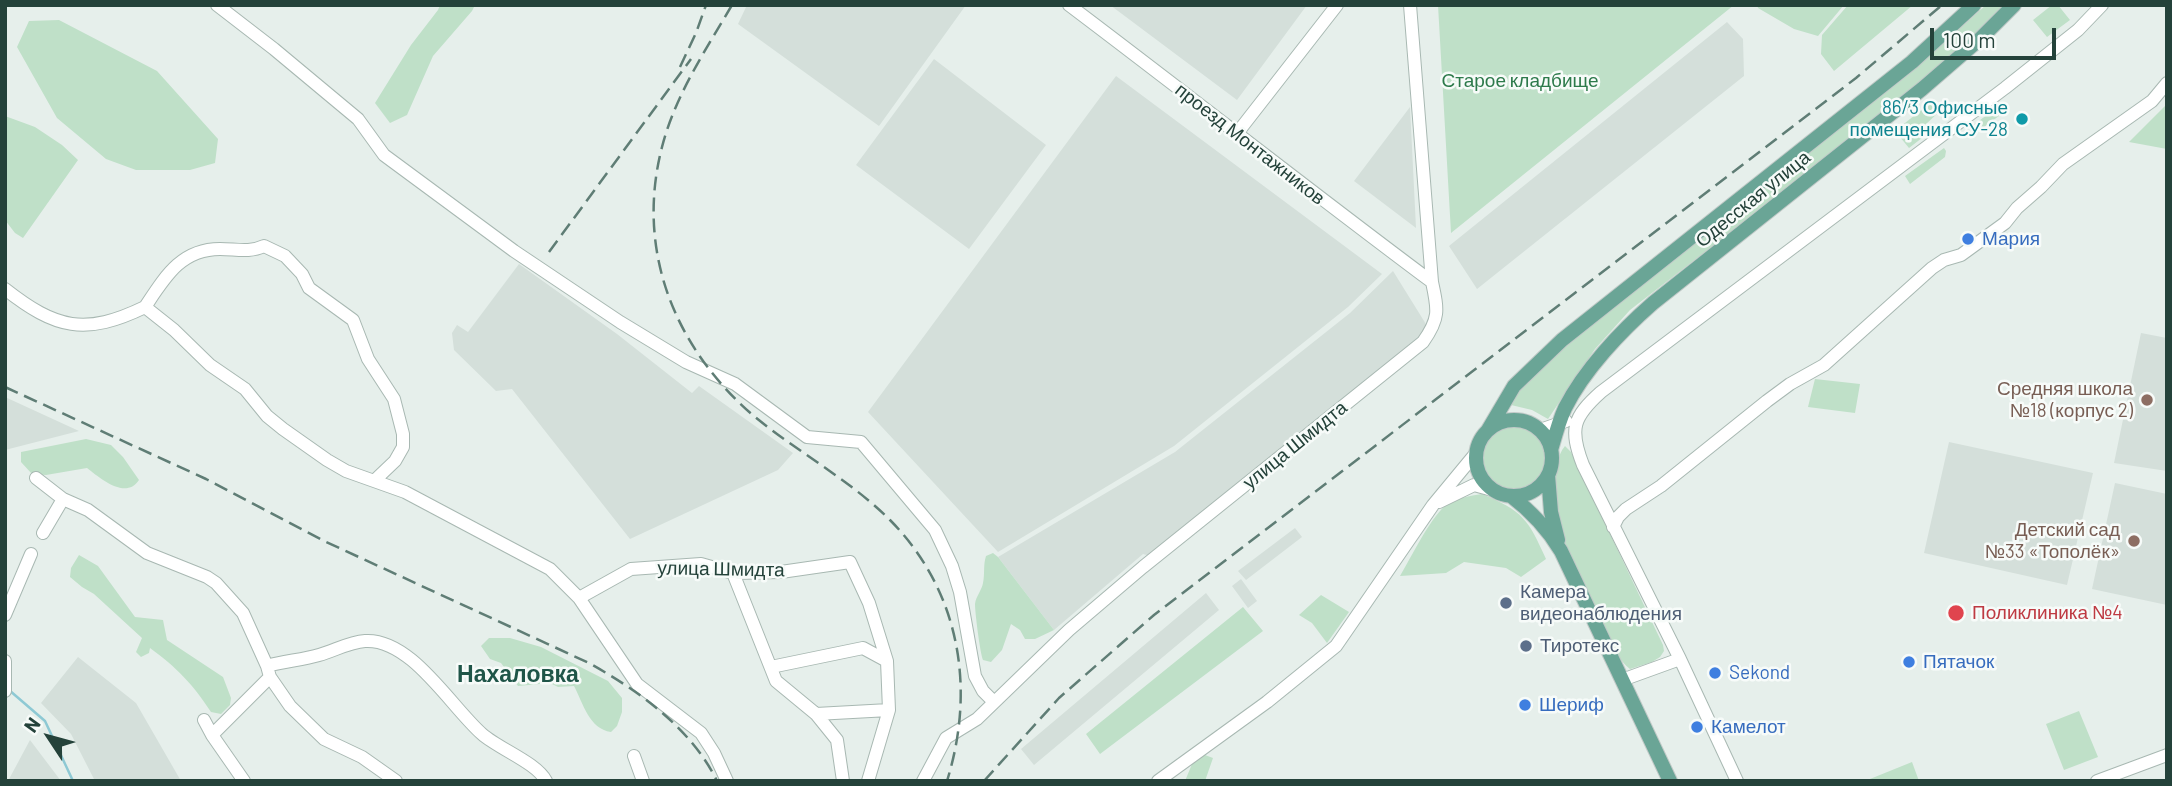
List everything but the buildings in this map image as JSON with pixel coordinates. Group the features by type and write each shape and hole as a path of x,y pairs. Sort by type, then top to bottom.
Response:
{"main road":[{"name":"Одесская улица","path":"1489,430 1514,386 1562,340 1912,62 1974,5"},
{"name":"Одесская улица","path":"1551,450 1559,422 1569,401 1613,341 1637,316 1922,89 1981,38 2014,5"},
{"path":"1511,496 1536,489 1548,475 1552,463 1547,439 1540,430 1520,420 1498,424 1480,440 1476,453 1480,475 1487,485 1511,496 1537,517 1552,536 1670,781"},
{"path":"1548,475 1551,512 1561,551"}],"street":[{"name":"проезд Монтажников","path":"1069,5 1432,282"},
{"path":"1238,132 1337,5"},
{"name":"улица Шмидта","path":"923,781 946,738 977,719 1069,630 1132,576 1423,342 1433,328 1437,315 1432,282 1410,5"},
{"path":"1737,781 1578,452 1575,438 1577,419 1587,405 1601,393 2005,88 2078,30 2102,5"},
{"path":"222,9 358,119 384,155 514,251 620,322 686,362 735,384 807,437 861,442 935,530 960,592 975,676 983,691 994,702"},
{"path":"1613,527 1626,509 1661,486 1766,401 1797,379 1824,365 1932,268 1944,260 1961,255 2005,223 2063,164 2152,101 2167,83"},
{"path":"5,289 42,316 78,324 96,324 145,307 162,282 184,258 205,249 251,252 264,246 285,256 302,274 309,288 353,320 368,359 394,399 403,434 403,447 394,461 374,481"},
{"path":"145,307 210,365 245,389 267,416 327,460 346,471 405,492 550,569 579,598 637,684 701,733 727,781"},
{"path":"1540,430 1559,422 1577,419"},
{"path":"1158,781 1267,702 1336,646 1433,505 1476,453"},
{"path":"36,478 68,501 88,510 147,553 216,583 243,613 268,672 290,706 314,732 362,757 396,781"},
{"path":"1433,505 1474,485 1496,491"},
{"path":"43,533 68,501"},
{"path":"5,615 31,554"},
{"name":"улица Шмидта","path":"579,598 631,569 701,564 733,573 781,572 850,562 869,603 887,661 889,710 868,781"},
{"path":"733,573 776,681 816,714 837,740 843,781"},
{"path":"212,735 268,672 353,643 378,641 415,662 471,724 493,743 539,771 546,781"},
{"path":"771,667 863,648 887,661"},
{"path":"1622,680 1680,659"},
{"path":"5,660 5,690"},
{"path":"816,714 889,710"},
{"path":"204,720 244,781"},
{"path":"2097,781 2167,755"},
{"path":"634,756 643,781"}],"shaded area":[{"path":"747,5 966,5 879,126 738,24"},
{"path":"1110,5 1307,5 1237,100"},
{"path":"1727,22 1743,39 1744,76 1477,289 1449,246"},
{"path":"934,59 1046,145 969,249 856,165"},
{"path":"1116,76 1382,274 1348,307 1174,446 998,552 868,412"},
{"path":"1410,107 1416,228 1354,181"},
{"path":"519,264 617,334 692,393 699,386 793,453 778,470 630,539 512,389 496,391 454,350 452,333 457,325 468,332"},
{"path":"1393,271 1429,329 1154,557 1143,554 1054,630 998,557 1175,452 1350,313"},
{"name":"Средняя школа №18 (корпус 2)","path":"2141,333 2167,338 2167,471 2114,463"},
{"path":"5,397 79,431 5,450"},
{"path":"1949,442 2093,473 2067,585 1924,553"},
{"name":"Детский сад №33 «Тополёк»","path":"2115,483 2167,494 2167,605 2092,589"},
{"path":"1295,528 1302,537 1246,580 1238,571"},
{"path":"1241,579 1257,601 1248,608 1232,586"},
{"path":"1206,593 1219,610 1034,765 1021,749"},
{"path":"78,657 136,703 181,781 95,781 71,734 41,703"},
{"path":"30,740 61,781 8,781"}],"green space":[{"path":"440,5 475,5 433,56 407,115 390,123 375,103"},
{"name":"Старое кладбище","path":"1438,5 1734,5 1451,233"},
{"path":"1757,5 1844,5 1818,36 1794,29"},
{"path":"1848,5 1913,5 1834,71 1821,54 1822,35"},
{"path":"1986,5 2010,5 1865,128 1630,310 1595,349 1548,419 1532,410 1511,405 1517,389 1585,330 1909,74"},
{"path":"2052,5 2058,5 2070,20 2047,37 2033,20"},
{"path":"59,20 157,71 218,139 215,163 190,170 136,170 106,159 57,118 17,47 29,21"},
{"path":"1930,103 1938,113 1926,124 1931,131 1909,148 1895,131"},
{"path":"2167,104 2167,149 2129,142"},
{"path":"1995,109 1999,116 1980,130 1972,126"},
{"path":"5,116 35,127 62,145 78,160 23,238 15,233 5,220"},
{"path":"1944,148 1945,157 1910,184 1905,176"},
{"path":"1815,379 1860,384 1855,413 1808,407"},
{"path":"1514,426 1537,436 1547,459 1537,482 1514,492 1491,482 1481,459 1491,436"},
{"path":"86,439 111,445 139,480 134,486 113,486 87,468 46,475 32,474 21,462 21,452"},
{"path":"1565,446 1571,452 1663,645 1664,651 1652,662 1630,669 1615,652 1568,550 1561,530 1556,491 1557,465"},
{"path":"1482,494 1516,511 1523,518 1546,559 1521,577 1506,568 1464,562 1446,573 1400,576 1427,529 1445,506 1458,499"},
{"path":"993,553 1054,630 1035,639 1025,639 1020,630 1011,624 1002,650 991,662 983,660 975,604 984,580 986,556"},
{"path":"79,555 98,566 135,617 163,620 167,640 223,677 231,698 230,705 221,714 211,712 183,677 150,648 149,653 141,657 136,652 142,638 94,594 70,577 71,568"},
{"path":"1321,595 1349,612 1327,643 1312,623 1299,615"},
{"path":"1243,607 1263,631 1100,754 1086,734"},
{"path":"489,638 510,638 541,647 608,681 622,698 622,712 617,726 611,732 597,726 574,686 558,687 550,683 518,686 501,663 490,659 481,646"},
{"path":"2079,711 2098,757 2064,770 2046,724"},
{"path":"1197,752 1213,758 1205,781 1185,781"},
{"path":"1912,762 1919,781 1865,781"}],"waterway":[{"path":"9,690 45,721 73,781"}],"railway":[{"path":"680,67 706,5"},
{"path":"732,5 683,92 662,147 655,186 654,224 658,260 668,295 683,329 703,361 727,390 755,417 875,506 914,548 933,578 956,642 960,676 956,746 947,781"},
{"path":"984,781 1059,698 1154,615 1856,78 1942,5"},
{"path":"549,252 691,59"},
{"path":"5,387 206,479 324,541 589,663 662,713 693,744 717,781"}],"place":[{"name":"86/3 Офисные помещения СУ-28","path":"2022,119"},
{"name":"Мария","path":"1968,239"},
{"name":"Средняя школа №18 (корпус 2)","path":"2147,400"},
{"name":"Детский сад №33 «Тополёк»","path":"2134,541"},
{"name":"Камера видеонаблюдения","path":"1506,603"},
{"name":"Поликлиника №4","path":"1956,613"},
{"name":"Тиротекс","path":"1526,646"},
{"name":"Пятачок","path":"1909,662"},
{"name":"Sekond","path":"1715,673"},
{"name":"Шериф","path":"1525,705"},
{"name":"Камелот","path":"1697,727"}],"district":[{"name":"Нахаловка","path":"518,674"}]}
